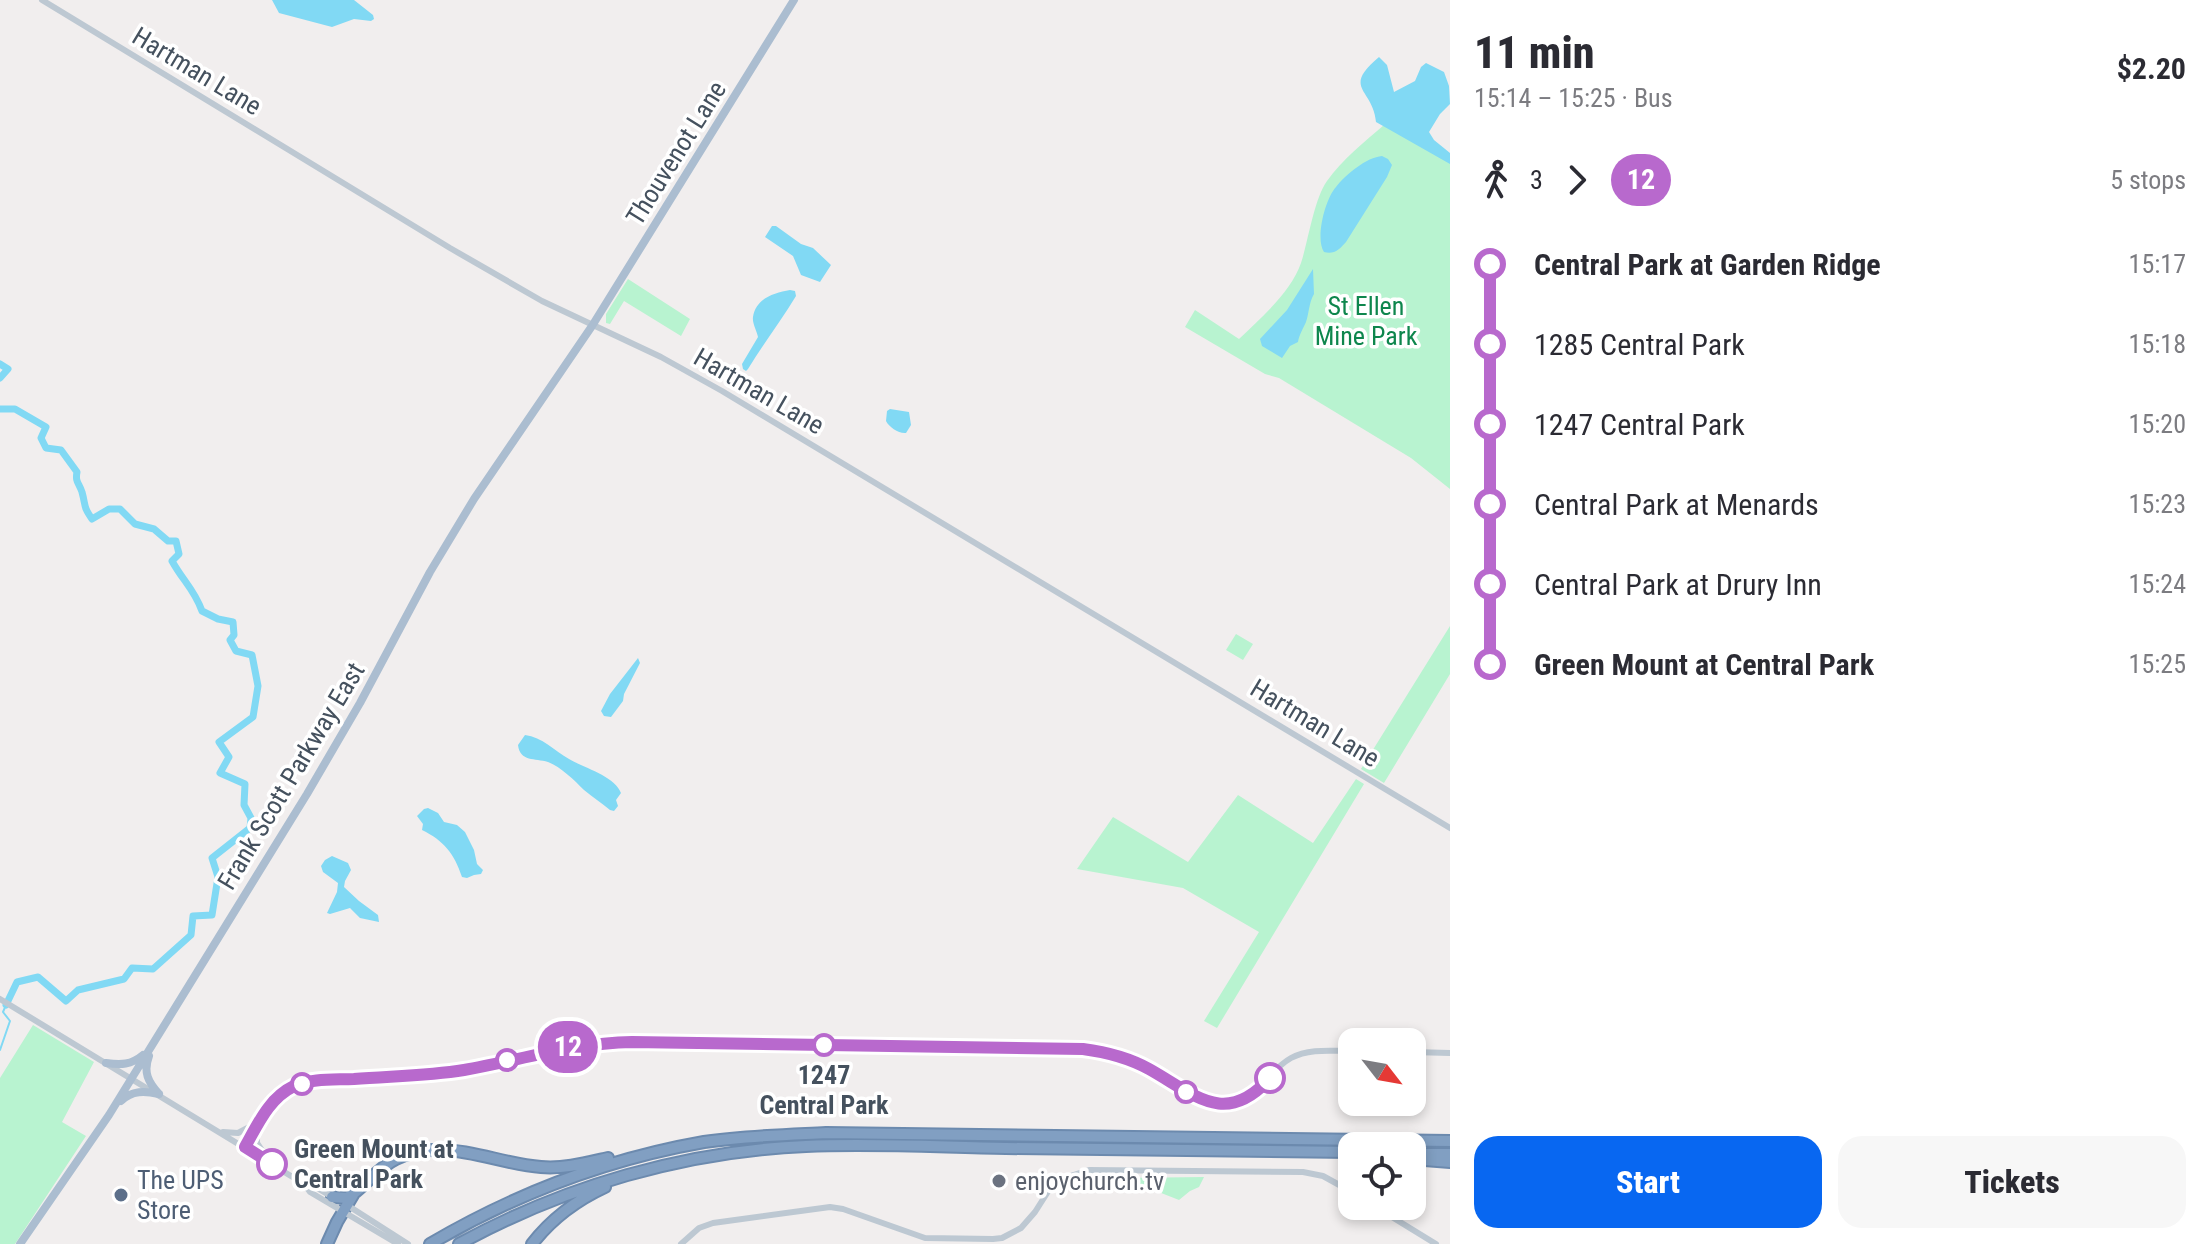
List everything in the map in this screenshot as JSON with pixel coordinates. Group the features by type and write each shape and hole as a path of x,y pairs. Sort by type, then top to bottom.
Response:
{"highway":[{"path":"430,1244 475,1219 550,1185 633,1157 706,1142 826,1133 1448,1140"},
{"path":"332,1197 347,1198 386,1165 423,1150 449,1149 525,1165 556,1168 694,1141 706,1142"},
{"path":"459,1244 571,1193 676,1163 748,1151 820,1146 1338,1152"},
{"path":"1426,1155 1450,1154"},
{"path":"1426,1158 1450,1162"},
{"path":"532,1244 545,1227 575,1203 609,1185 676,1163"},
{"path":"327,1244 354,1193"}],"main road":[{"name":"Thouvenot Lane","path":"592,326 794,0"},
{"name":"Frank Scott Parkway East","path":"20,1244 112,1111 307,794 474,499 592,326"},
{"path":"106,1063 131,1064 152,1046"},
{"path":"152,1046 146,1073 159,1094"},
{"path":"112,1111 125,1097 137,1092 159,1094"}],"street":[{"name":"Hartman Lane","path":"42,0 461,255 542,301 661,357 722,391 1450,828"},
{"path":"0,999 245,1147 304,1184 310,1192 346,1209 403,1243"},
{"path":"245,1147 272,1102 283,1092 313,1081 414,1076 463,1070 574,1046 610,1042 1083,1049 1137,1063 1194,1097 1219,1105 1236,1103 1250,1096 1292,1057 1310,1051 1338,1051"},
{"path":"1426,1052 1450,1053"},
{"path":"219,1131 238,1133 259,1121"},
{"path":"259,1121 257,1143 272,1164"},
{"path":"681,1244 699,1228 713,1223 830,1207 925,1238 993,1239 1012,1234 1029,1220 1056,1184 1073,1174 1089,1170 1310,1172 1338,1184"},
{"path":"304,1184 312,1185 346,1209"},
{"path":"1397,1220 1436,1244"}],"green space":[{"name":"St Ellen Mine Park","path":"1384,125 1450,162 1450,489 1411,458 1279,378 1265,374 1185,327 1195,310 1239,339 1265,314 1283,295 1296,274 1318,198 1327,181"},
{"path":"628,279 690,319 681,336 624,301 610,324 606,323 606,314"},
{"path":"1450,626 1450,674 1384,783 1361,769"},
{"path":"1236,634 1253,644 1243,660 1226,650"},
{"path":"1356,779 1364,784 1217,1028 1204,1021 1259,932 1183,888 1077,869 1113,817 1188,862 1238,795 1313,843"},
{"path":"33,1025 94,1062 62,1122 86,1136 15,1244 0,1244 0,1078"},
{"path":"1204,1177 1199,1187 1179,1200 1123,1178"}],"water":[{"path":"272,0 354,0 374,19 354,19 332,27 279,13"},
{"path":"1379,57 1387,65 1394,92 1415,81 1426,63 1444,72 1450,104 1429,132 1450,153 1450,164 1376,122 1361,83 1362,76"},
{"path":"1382,156 1392,165 1387,177 1346,242 1334,252 1324,252 1321,229 1332,193 1357,167"},
{"path":"772,226 813,248 831,265 820,282 801,275 793,256 765,237"},
{"path":"1313,269 1314,294 1306,322 1298,342 1290,346 1282,358 1262,346 1260,339 1287,310"},
{"path":"795,291 796,296 746,371 742,364 758,337 753,319 758,305 767,298"},
{"path":"887,411 909,412 911,425 906,433 897,431 887,423"},
{"path":"638,658 640,663 623,701 611,717 604,716 601,711 610,694"},
{"path":"525,735 543,741 618,787 621,793 614,811 587,793 558,767 522,754 518,745"},
{"path":"428,808 438,813 444,822 457,825 465,832 477,864 483,870 481,874 462,877 447,849 422,830 423,824 417,816"},
{"path":"332,856 348,863 351,870 344,887 378,915 379,922 360,918 350,908 327,913 338,883 323,872 321,866"}],"waterway":[{"path":"0,364 8,369 0,378"},
{"path":"0,409 15,409 46,427 41,438 46,448 61,450 77,472 85,506 92,519 109,509 120,509 135,524 154,529 168,541 176,541 179,554 172,561 202,611 233,622 234,635 230,640 236,651 252,655 258,686 253,717 219,742 229,757 220,773 245,784 244,805 251,818 250,828 212,858 218,877 212,915 193,916 191,935 153,969 132,968 124,979 78,990 66,1001 38,977 17,982 6,1005"},
{"path":"0,1050 10,1021 3,1012 6,1005"}],"bus line":[{"name":"12","path":"272,1164 245,1147 272,1102 296,1086 313,1081 414,1076 463,1070 588,1044 632,1042 1083,1049 1137,1063 1194,1097 1219,1105 1236,1103 1250,1096 1270,1078"}],"place":[{"name":"1247 Central Park","path":"824,1045"},
{"name":"Green Mount at Central Park","path":"272,1164"},
{"name":"enjoychurch.tv","path":"999,1181"},
{"name":"The UPS Store","path":"121,1195"}]}
